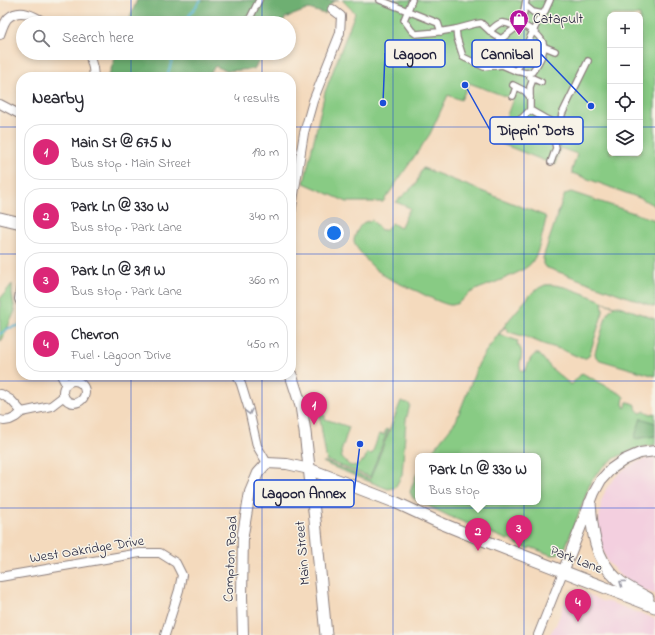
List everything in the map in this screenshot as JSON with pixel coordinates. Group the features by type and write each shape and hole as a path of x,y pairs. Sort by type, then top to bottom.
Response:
{"main road":[{"path":"0,218 16,222"},
{"name":"Main Street","path":"293,380 301,406 305,432 326,635"},
{"name":"Park Lane","path":"309,469 368,491 453,528 563,572 655,607"},
{"path":"590,503 591,524 595,544 608,569 615,578 623,584 655,603"}],"street":[{"path":"251,16 259,0"},
{"path":"380,0 438,23 441,32"},
{"path":"412,0 404,20 416,34 447,31 481,23 501,39"},
{"path":"516,72 522,60 523,52 550,0"},
{"path":"526,3 533,12 543,14"},
{"path":"501,39 519,26 526,3"},
{"path":"296,182 304,133 313,101 340,33 341,16 332,9"},
{"path":"0,35 8,18 15,14 21,12 36,16"},
{"path":"490,31 496,25 501,23 519,26 534,31 545,47 555,51"},
{"path":"459,27 457,38 463,56 484,67 499,67 502,65 516,72 532,72 540,62 545,47"},
{"path":"447,31 457,38"},
{"path":"499,67 501,39"},
{"path":"528,42 541,40"},
{"path":"91,60 93,72"},
{"path":"551,162 556,148 554,138 562,127 562,114 580,84 588,61"},
{"path":"526,73 532,81 541,83"},
{"path":"511,124 512,121 521,119 530,110 530,87 532,81"},
{"path":"513,96 514,86 525,91 530,97"},
{"path":"0,104 16,112"},
{"path":"530,110 562,127"},
{"path":"521,119 523,121 521,127"},
{"path":"64,380 66,384"},
{"path":"239,380 249,410 257,446 267,463 287,464 309,469"},
{"path":"72,381 80,383 84,388 84,395 80,401 69,401 64,396 63,390 66,384 72,381"},
{"path":"0,394 11,400 22,412"},
{"path":"0,420 10,420 22,412 51,406 64,396"},
{"path":"538,635 594,493 601,480 611,469 624,460 640,453 655,451"},
{"name":"Compton Road","path":"243,635 243,534 250,492 258,473 267,463"},
{"name":"West Oakridge Drive","path":"0,577 140,553 160,553 176,563 182,575 179,590 165,635"}],"shaded area":[{"path":"655,457 655,594 645,591 619,575 607,561 599,540 598,528 601,502 606,489 612,481 621,472 634,463"},
{"path":"577,590 602,601 612,603 655,619 655,635 549,635 556,625 568,594"}],"green space":[{"path":"137,0 339,0 332,2 325,14 309,9 290,16 131,16"},
{"path":"342,0 655,0 655,206 642,199 572,173 577,154 560,148 555,165 497,142 513,99 469,83 461,100 448,95 430,134 383,202 347,202 304,183 325,92 355,13"},
{"path":"114,60 260,60 254,69 227,71 215,66 211,72 110,72"},
{"path":"423,168 545,216 546,219 537,253 532,262 523,270 470,293 458,303 453,305 439,302 430,298 388,278 374,268 355,245 354,239 357,231 363,223 372,220 381,230 385,230 392,223 400,228 410,208 396,202 416,184"},
{"path":"571,192 655,220 655,307 545,267 543,264 543,258 561,204 565,194"},
{"path":"12,284 15,311 2,340 0,341 0,299"},
{"path":"545,285 565,287 600,300 604,303 602,302 603,312 589,356 586,358 581,358 563,350 509,332 505,327 499,334 518,341 517,344 522,355 520,368 522,371 525,371 531,358 535,354 539,354 552,369 571,385 582,373 621,394 624,397 623,404 625,408 627,402 629,402 636,405 637,410 641,413 645,411 651,414 655,413 655,423 641,419 635,439 655,436 655,445 632,450 616,457 598,472 589,486 565,548 562,548 557,554 551,555 530,547 529,549 517,544 516,541 510,539 508,540 451,517 426,505 541,505 541,453 430,453 456,421 478,365 484,354 508,321 535,290"},
{"path":"612,305 619,306 655,319 655,376 600,360 596,357 595,353 607,314 614,306"},
{"path":"401,401 407,402 410,405 406,420 402,475 394,488 388,489 323,462 370,479"},
{"path":"319,413 325,416 325,419 349,427 341,452 342,458 352,466 358,465 364,461 367,453 372,454 379,434 384,435 386,429 388,430 370,477 326,460 327,458"},
{"path":"641,418 655,423 655,436 634,439"},
{"path":"415,478 415,499 410,492"}],"waterway":[{"path":"188,16 201,0"},
{"path":"168,72 172,60"},
{"path":"0,334 9,328 16,326"}],"place":[{"name":"Catapult","path":"519,36"},
{"name":"Dippin' Dots","path":"465,85"},
{"name":"Lagoon","path":"383,103"},
{"name":"Cannibal","path":"591,106"},
{"name":"Main St @ 675 N","path":"314,425"},
{"name":"Lagoon Annex","path":"360,444"},
{"name":"Park Ln @ 319 W","path":"519,548"},
{"name":"Park Ln @ 330 W","path":"478,551"},
{"name":"Chevron","path":"578,622"}]}
